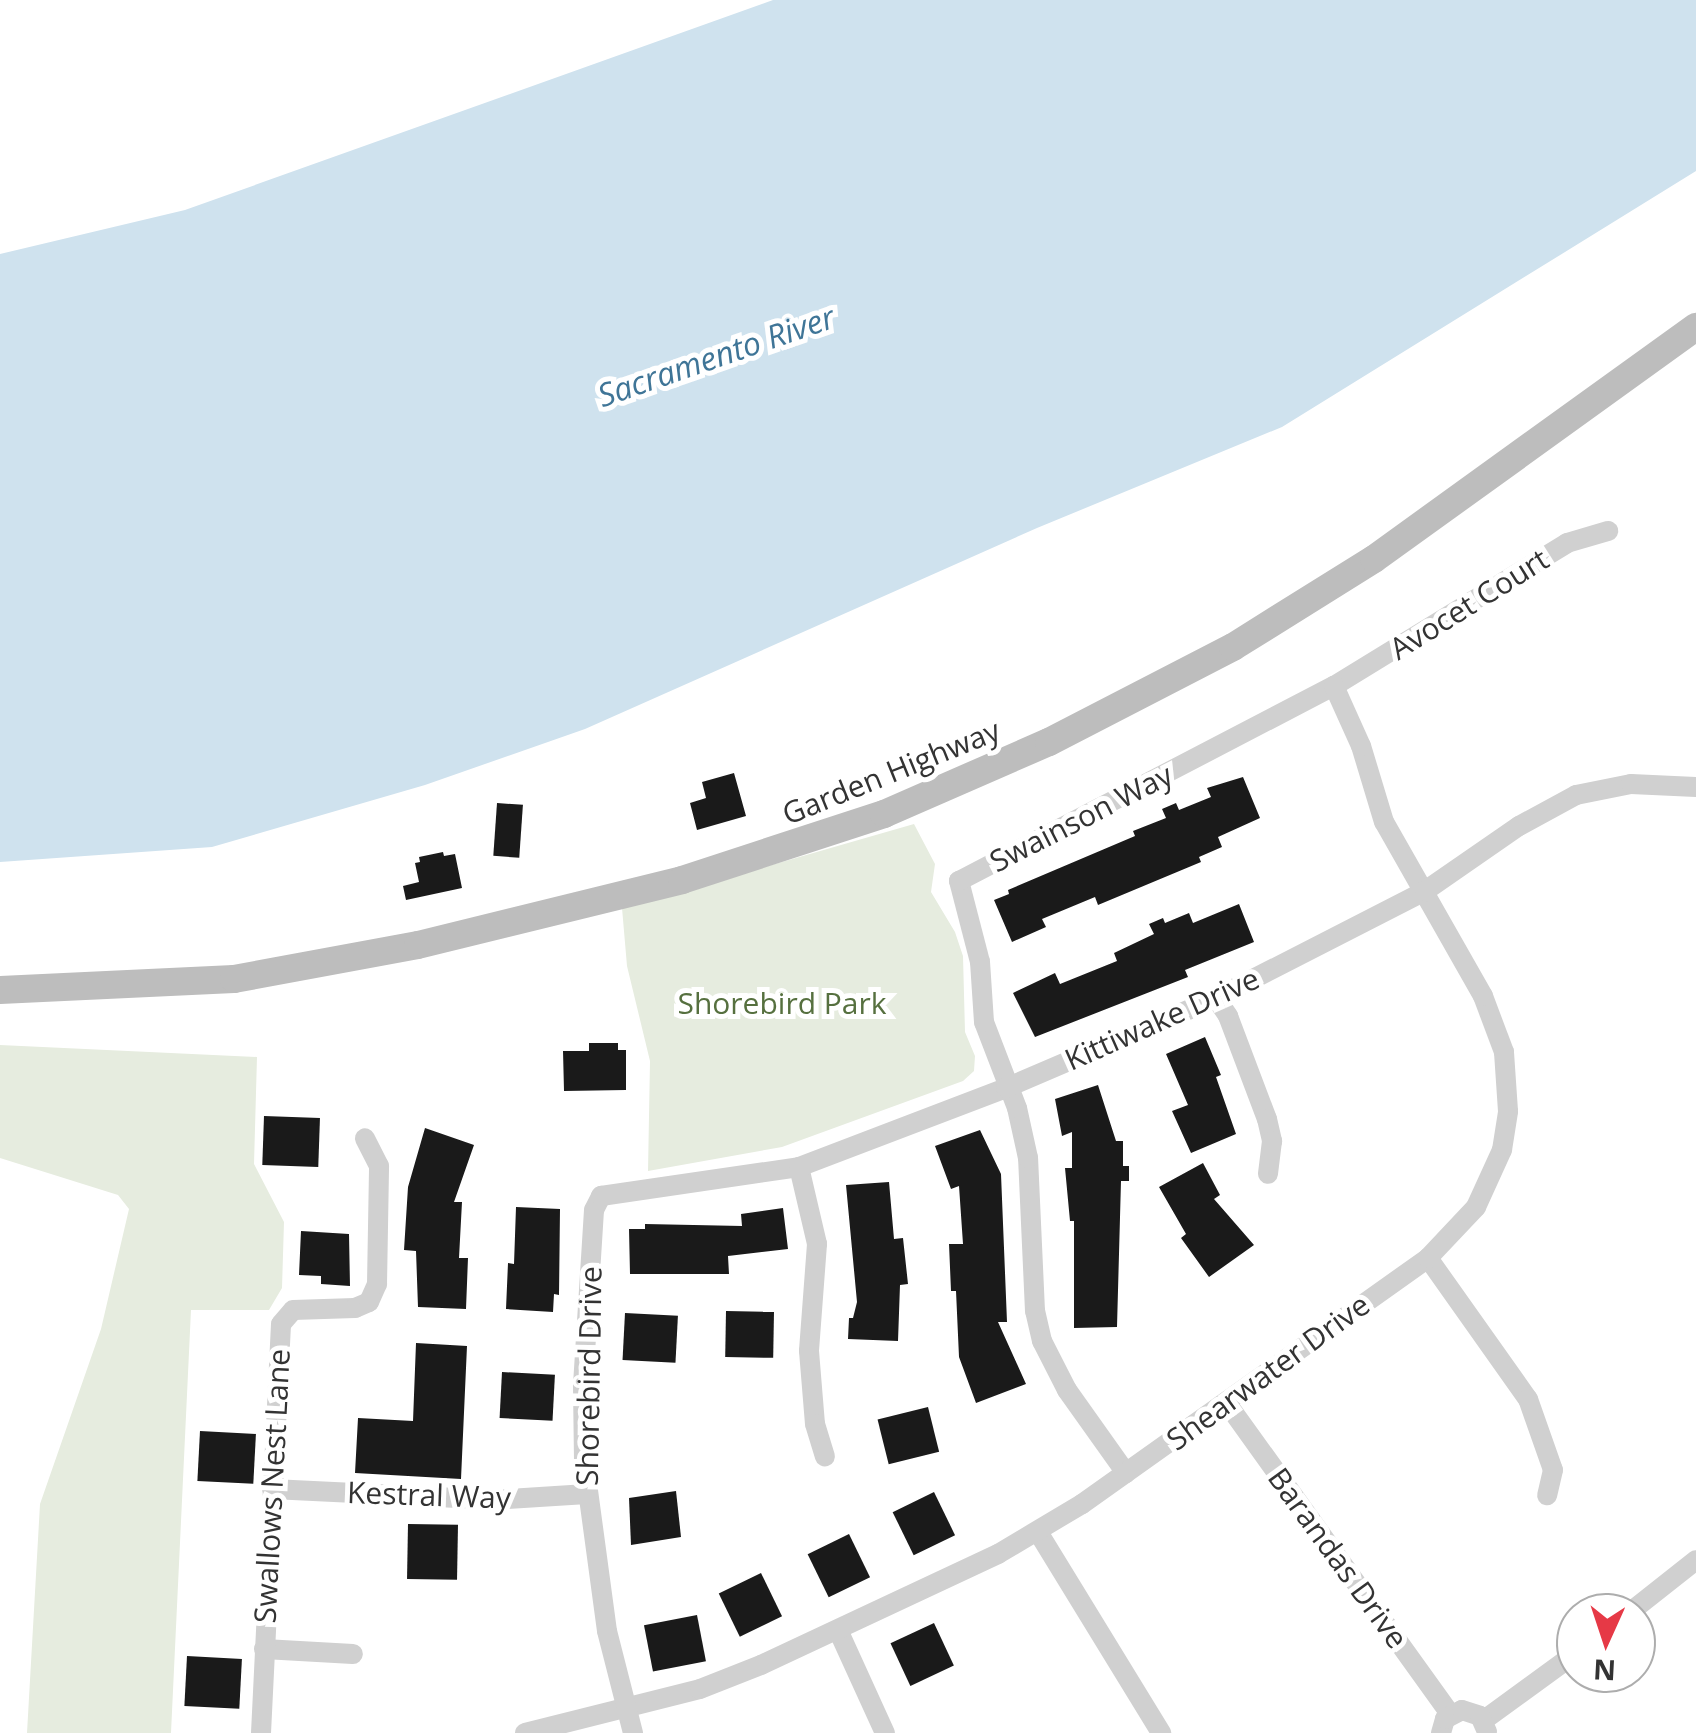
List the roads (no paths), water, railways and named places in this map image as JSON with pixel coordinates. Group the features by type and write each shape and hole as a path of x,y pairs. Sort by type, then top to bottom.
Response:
{"main road":[{"name":"Garden Highway","path":"0,990 234,979 418,945 682,880 884,814 1124,706 1262,630 1374,559 1696,327"}],"street":[{"name":"Avocet Court","path":"1334,686 1567,543 1608,531"},
{"name":"Shearwater Drive","path":"525,1733 626,1710 716,1683 838,1630 1038,1532 1428,1258 1454,1235 1491,1180 1502,1150 1508,1094 1504,1052 1495,1022 1384,822 1361,746 1334,686"},
{"name":"Swainson Way","path":"1126,1473 1054,1370 1042,1342 1035,1311 1028,1158 1016,1108 984,1022 980,962 960,881 1334,686"},
{"name":"Kittiwake Drive","path":"601,1196 799,1166 1006,1088 1216,998 1425,891 1519,826 1576,795 1631,784 1696,787"},
{"path":"1216,998 1228,1016 1267,1118 1272,1141 1268,1174"},
{"name":"Swallows Nest Lane","path":"261,1733 281,1324 293,1310 355,1308 369,1302 377,1284 379,1166 366,1138"},
{"path":"799,1166 817,1244 810,1351 815,1424 825,1457"},
{"name":"Shorebird Drive","path":"601,1196 594,1210 583,1385 587,1494 607,1631 633,1733"},
{"path":"1428,1258 1528,1398 1553,1470 1547,1495"},
{"name":"Barandas Drive","path":"1226,1402 1445,1724"},
{"name":"Kestral Way","path":"272,1489 494,1500 587,1494"},
{"path":"1038,1532 1161,1733"},
{"path":"1654,1593 1696,1560"},
{"path":"838,1630 885,1733"},
{"path":"264,1649 352,1654"},
{"path":"1445,1724 1468,1710 1486,1727 1556,1669"}],"water":[{"name":"Sacramento River","path":"773,0 1696,0 1696,171 1282,427 1037,528 585,729 425,785 212,847 0,862 0,254 185,210"}],"park label":[{"name":"Shorebird Park","path":"782,1003"}]}
